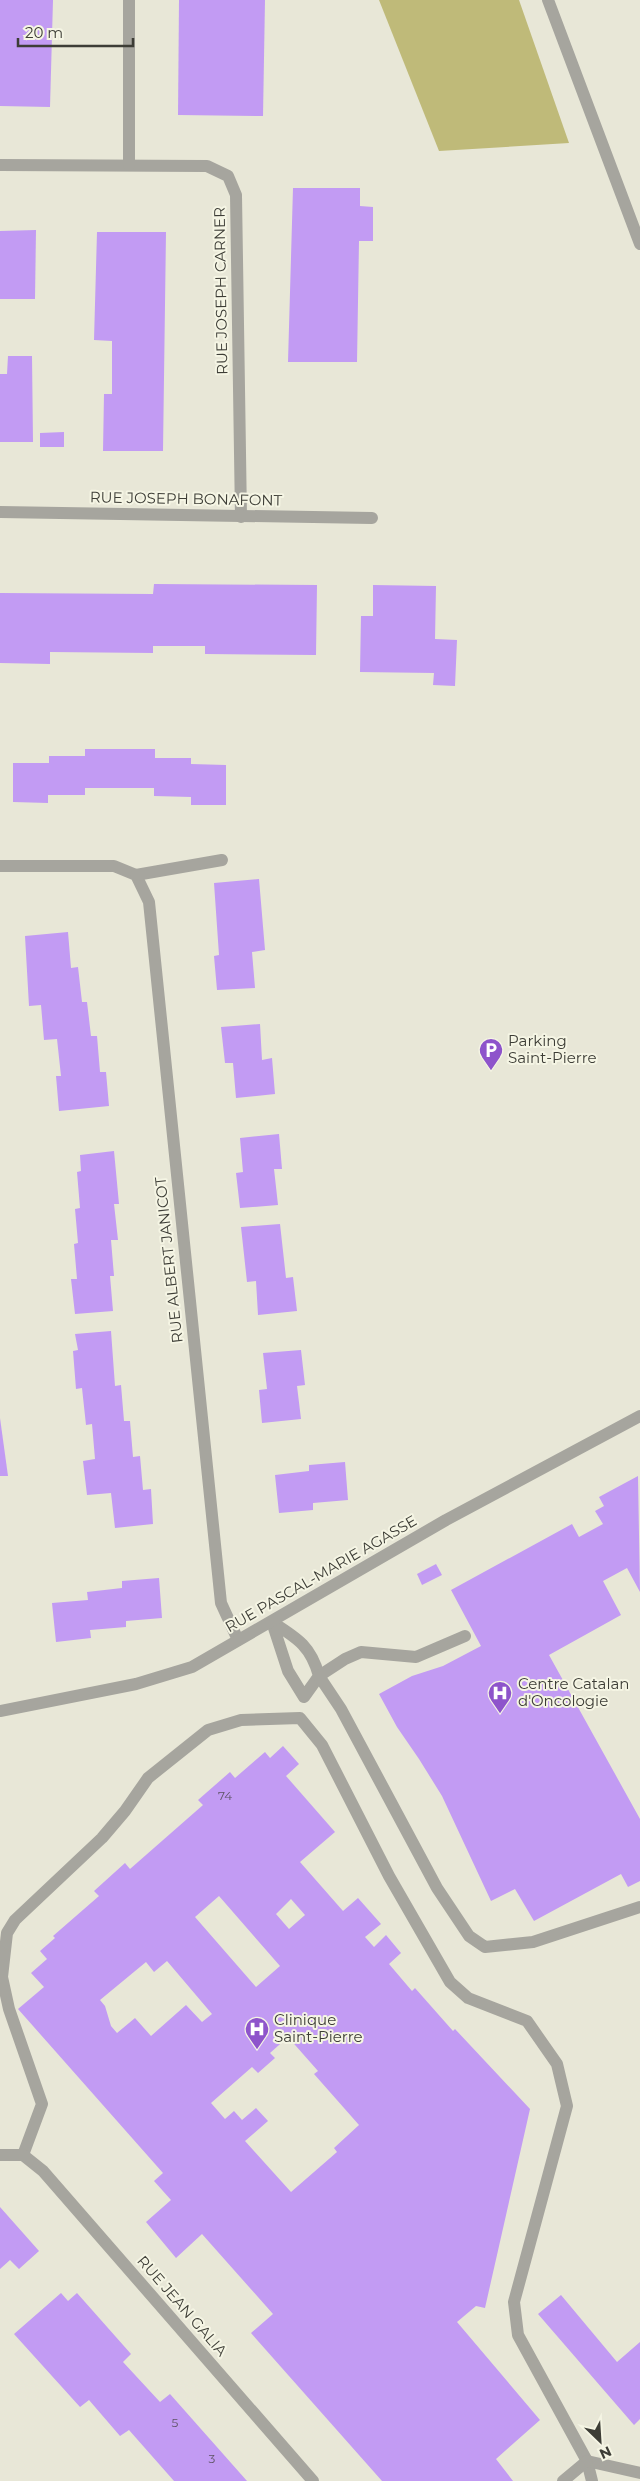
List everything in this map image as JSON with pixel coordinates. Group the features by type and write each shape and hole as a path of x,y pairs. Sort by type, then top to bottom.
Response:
{"street":[{"path":"129,0 129,165"},
{"path":"548,0 640,244"},
{"name":"RUE JOSEPH CARNER","path":"0,164 207,166 228,176 236,195 241,517"},
{"name":"RUE JOSEPH BONAFONT","path":"0,512 372,518"},
{"path":"0,866 114,866 136,874 222,860"},
{"name":"RUE ALBERT JANICOT","path":"136,874 149,902 220,1603 238,1640"},
{"name":"RUE PASCAL-MARIE AGASSE","path":"0,1712 145,1681 192,1667 446,1520 640,1416"},
{"path":"272,1622 298,1638 314,1659 318,1676 341,1708 437,1888 469,1936 485,1947 532,1942 640,1907"},
{"path":"272,1622 288,1671 304,1697"},
{"path":"466,1636 416,1657 361,1652 318,1676 304,1697 300,1718 322,1745 389,1876 450,1982 468,1998 527,2020 557,2064 567,2106 514,2302 518,2335 586,2461 592,2481"},
{"path":"0,2155 23,2155 42,2104 9,2009 2,1977 7,1932 15,1920 102,1838 126,1811 148,1778 208,1730 241,1720 300,1718"},
{"name":"RUE JEAN GALIA","path":"23,2155 44,2171 313,2481"},
{"path":"586,2461 640,2473"},
{"path":"563,2481 586,2461"}],"shaded area":[{"path":"379,0 519,0 569,143 439,151"}],"building":[{"path":"0,0 53,0 50,107 0,106"},
{"path":"179,0 265,0 263,116 178,115"},
{"path":"293,188 360,188 360,206 373,207 373,241 359,241 357,362 288,362"},
{"path":"36,230 35,299 0,299 0,231"},
{"path":"97,232 166,232 163,451 103,451 104,394 112,394 112,341 94,340"},
{"path":"8,356 32,356 33,442 0,442 0,374 7,374"},
{"path":"64,432 64,447 40,447 40,433"},
{"path":"154,584 317,585 316,655 205,654 205,646 153,646 153,653 50,652 50,664 0,663 0,593 153,594"},
{"path":"373,585 436,586 435,639 457,640 455,686 433,685 434,673 360,672 361,616 373,616"},
{"path":"85,749 155,749 155,758 191,758 191,764 226,765 226,805 191,805 191,797 154,796 154,788 85,788 85,795 48,795 48,803 13,802 13,763 49,763 49,756 85,756"},
{"path":"259,879 265,950 252,952 255,988 217,990 214,956 219,955 214,883"},
{"path":"68,932 71,968 78,967 82,1002 87,1002 91,1036 97,1036 100,1072 106,1072 109,1106 59,1111 56,1076 61,1076 57,1039 44,1040 41,1005 29,1006 25,936"},
{"path":"260,1024 262,1060 272,1058 275,1094 236,1098 233,1063 225,1063 221,1027"},
{"path":"279,1134 282,1169 274,1169 278,1205 240,1208 236,1173 243,1172 240,1138"},
{"path":"114,1151 119,1204 114,1204 118,1240 111,1240 114,1276 110,1276 113,1311 75,1314 71,1279 77,1279 74,1244 78,1243 75,1209 80,1208 77,1172 81,1171 80,1155"},
{"path":"280,1224 286,1278 293,1277 297,1311 258,1315 256,1281 247,1282 241,1227"},
{"path":"111,1331 115,1386 121,1385 124,1421 130,1421 133,1457 140,1456 143,1490 151,1489 153,1524 115,1528 111,1493 87,1495 83,1461 95,1459 92,1424 86,1425 82,1388 76,1389 73,1351 78,1350 75,1334"},
{"path":"301,1350 305,1385 297,1386 301,1419 262,1423 259,1390 267,1389 263,1353"},
{"path":"0,1418 8,1476 0,1476"},
{"path":"345,1462 348,1500 313,1503 313,1510 279,1513 275,1475 309,1471 309,1465"},
{"name":"Centre Catalan d'Oncologie","path":"638,1476 640,1592 627,1568 603,1581 621,1615 549,1655 640,1819 640,1881 628,1887 621,1874 534,1921 515,1889 491,1901 442,1796 397,1727 379,1694 412,1676 443,1666 481,1646 451,1590 572,1524 579,1537 603,1524 595,1511 604,1506 599,1497"},
{"path":"436,1564 442,1575 422,1585 417,1574"},
{"path":"159,1578 162,1618 126,1621 126,1627 90,1630 91,1638 56,1642 52,1603 88,1600 87,1592 122,1588 122,1581"},
{"path":"283,1746 299,1764 286,1776 335,1832 300,1862 343,1911 358,1898 381,1924 365,1937 374,1947 386,1935 401,1953 389,1964 412,1991 415,1988 453,2031 455,2029 530,2109 485,2308 476,2306 457,2322 540,2420 496,2459 513,2481 382,2481 251,2333 273,2314 202,2234 176,2258 146,2222 171,2200 154,2181 163,2173 18,2009 44,1987 31,1973 47,1959 40,1951 55,1938 53,1936 99,1896 94,1891 125,1863 130,1869 203,1805 198,1800 230,1772 235,1778 265,1752 270,1758","holes":["219,1896 280,1966 256,1987 195,1917","291,1899 305,1915 289,1929 276,1914","167,1961 212,2014 202,2022 186,2005 151,2036 135,2018 117,2033 111,2026 105,2006 100,2000 146,1962 154,1972","288,2037 318,2071 314,2074 359,2125 334,2148 337,2152 291,2192 245,2141 268,2121 256,2108 242,2120 234,2111 225,2119 211,2103 252,2067 258,2073 275,2058 270,2053"]},
{"path":"0,2207 39,2251 19,2269 10,2260 0,2269"},
{"path":"61,2293 68,2301 77,2293 131,2354 123,2362 160,2402 170,2394 247,2481 174,2481 129,2430 120,2436 89,2400 80,2407 14,2334"},
{"path":"561,2295 617,2362 640,2342 640,2419 634,2425 538,2314"}],"place":[{"name":"Parking Saint-Pierre","path":"491,1071"},
{"name":"Centre Catalan d'Oncologie","path":"500,1714"},
{"name":"Clinique Saint-Pierre","path":"257,2050"}]}
